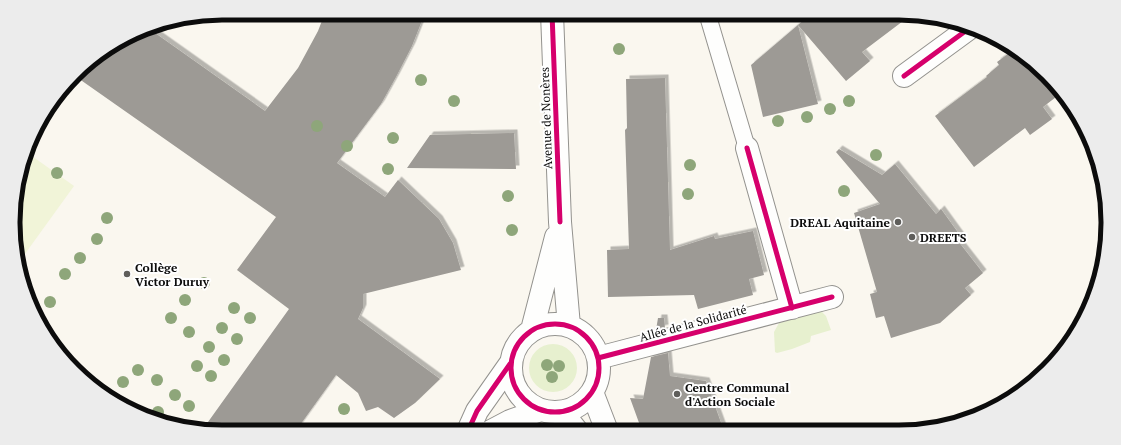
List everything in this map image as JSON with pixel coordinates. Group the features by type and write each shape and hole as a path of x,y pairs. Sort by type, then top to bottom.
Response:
{"street":[{"name":"Avenue de Nonères","path":"552,20 560,222 569,326"},
{"path":"904,76 965,31"},
{"path":"747,148 792,308"},
{"name":"Avenue de Nonères","path":"532,330 560,222"},
{"name":"Allée de la Solidarité","path":"598,358 832,297"},
{"path":"471,425 477,411 510,364 517,345 523,336 543,325 556,324 569,326 583,333 593,344 598,358 599,370 597,381 592,392 584,401 574,408 552,411 510,421 502,425"},
{"path":"510,364 512,379 518,393 528,404 552,411 570,425"},
{"path":"592,392 605,425"}],"lane":[{"path":"710,20 747,148"}],"green space":[{"path":"31,156 74,186 23,256 20,236 20,209 24,183"},
{"path":"821,311 826,316 831,330 811,336 810,342 792,349 777,353 775,352 774,332 779,323"},
{"path":"553,344 562,346 570,351 575,359 577,368 575,377 570,385 562,390 553,392 544,390 536,385 531,377 529,368 531,359 536,351 544,346"}],"building":[{"path":"322,20 422,20 412,46 381,104 337,163 385,197 398,180 439,219 453,243 461,270 363,294 363,308 358,319 440,379 415,403 394,418 378,407 366,411 358,393 336,375 300,425 206,425 289,309 237,270 276,217 79,79 99,62 121,47 154,32 265,111 298,68"},
{"path":"804,20 904,20 862,52 870,61 846,81 798,25"},
{"path":"798,25 818,104 763,117 751,65"},
{"path":"1009,53 1042,79 1056,97 1043,107 1052,119 1030,135 1025,128 974,167 935,116 987,77 986,76 999,65 997,62"},
{"path":"665,78 670,250 714,236 715,239 753,231 764,275 749,279 753,295 698,309 694,295 608,297 607,250 629,249 625,130 627,128 626,79"},
{"path":"514,133 516,169 407,168 430,135"},
{"path":"839,149 882,175 895,164 936,214 941,209 962,238 958,241 983,273 965,288 971,295 940,323 891,338 884,316 876,318 870,294 877,292 854,213 880,204 836,152"},
{"path":"658,318 664,318 665,328 656,330"},
{"name":"Centre Communal d'Action Sociale","path":"668,353 670,376 706,381 722,425 640,425 630,398 643,399 651,357"}],"cycle path":[{"path":"552,20 560,222"},
{"path":"904,76 965,31"},
{"path":"747,148 792,308"},
{"path":"598,358 832,297"},
{"path":"555,324 572,327 580,331 592,343 596,351 599,368 596,385 592,393 580,405 572,409 555,412 538,409 530,405 518,393 514,385 511,368 514,351 518,343 530,331 538,327 555,324"},
{"path":"471,425 477,411 510,364"}],"place":[{"name":"DREAL Aquitaine","path":"898,222"},
{"name":"DREETS","path":"912,237"},
{"name":"Collège Victor Duruy","path":"127,274"},
{"name":"Centre Communal d'Action Sociale","path":"677,394"}]}
